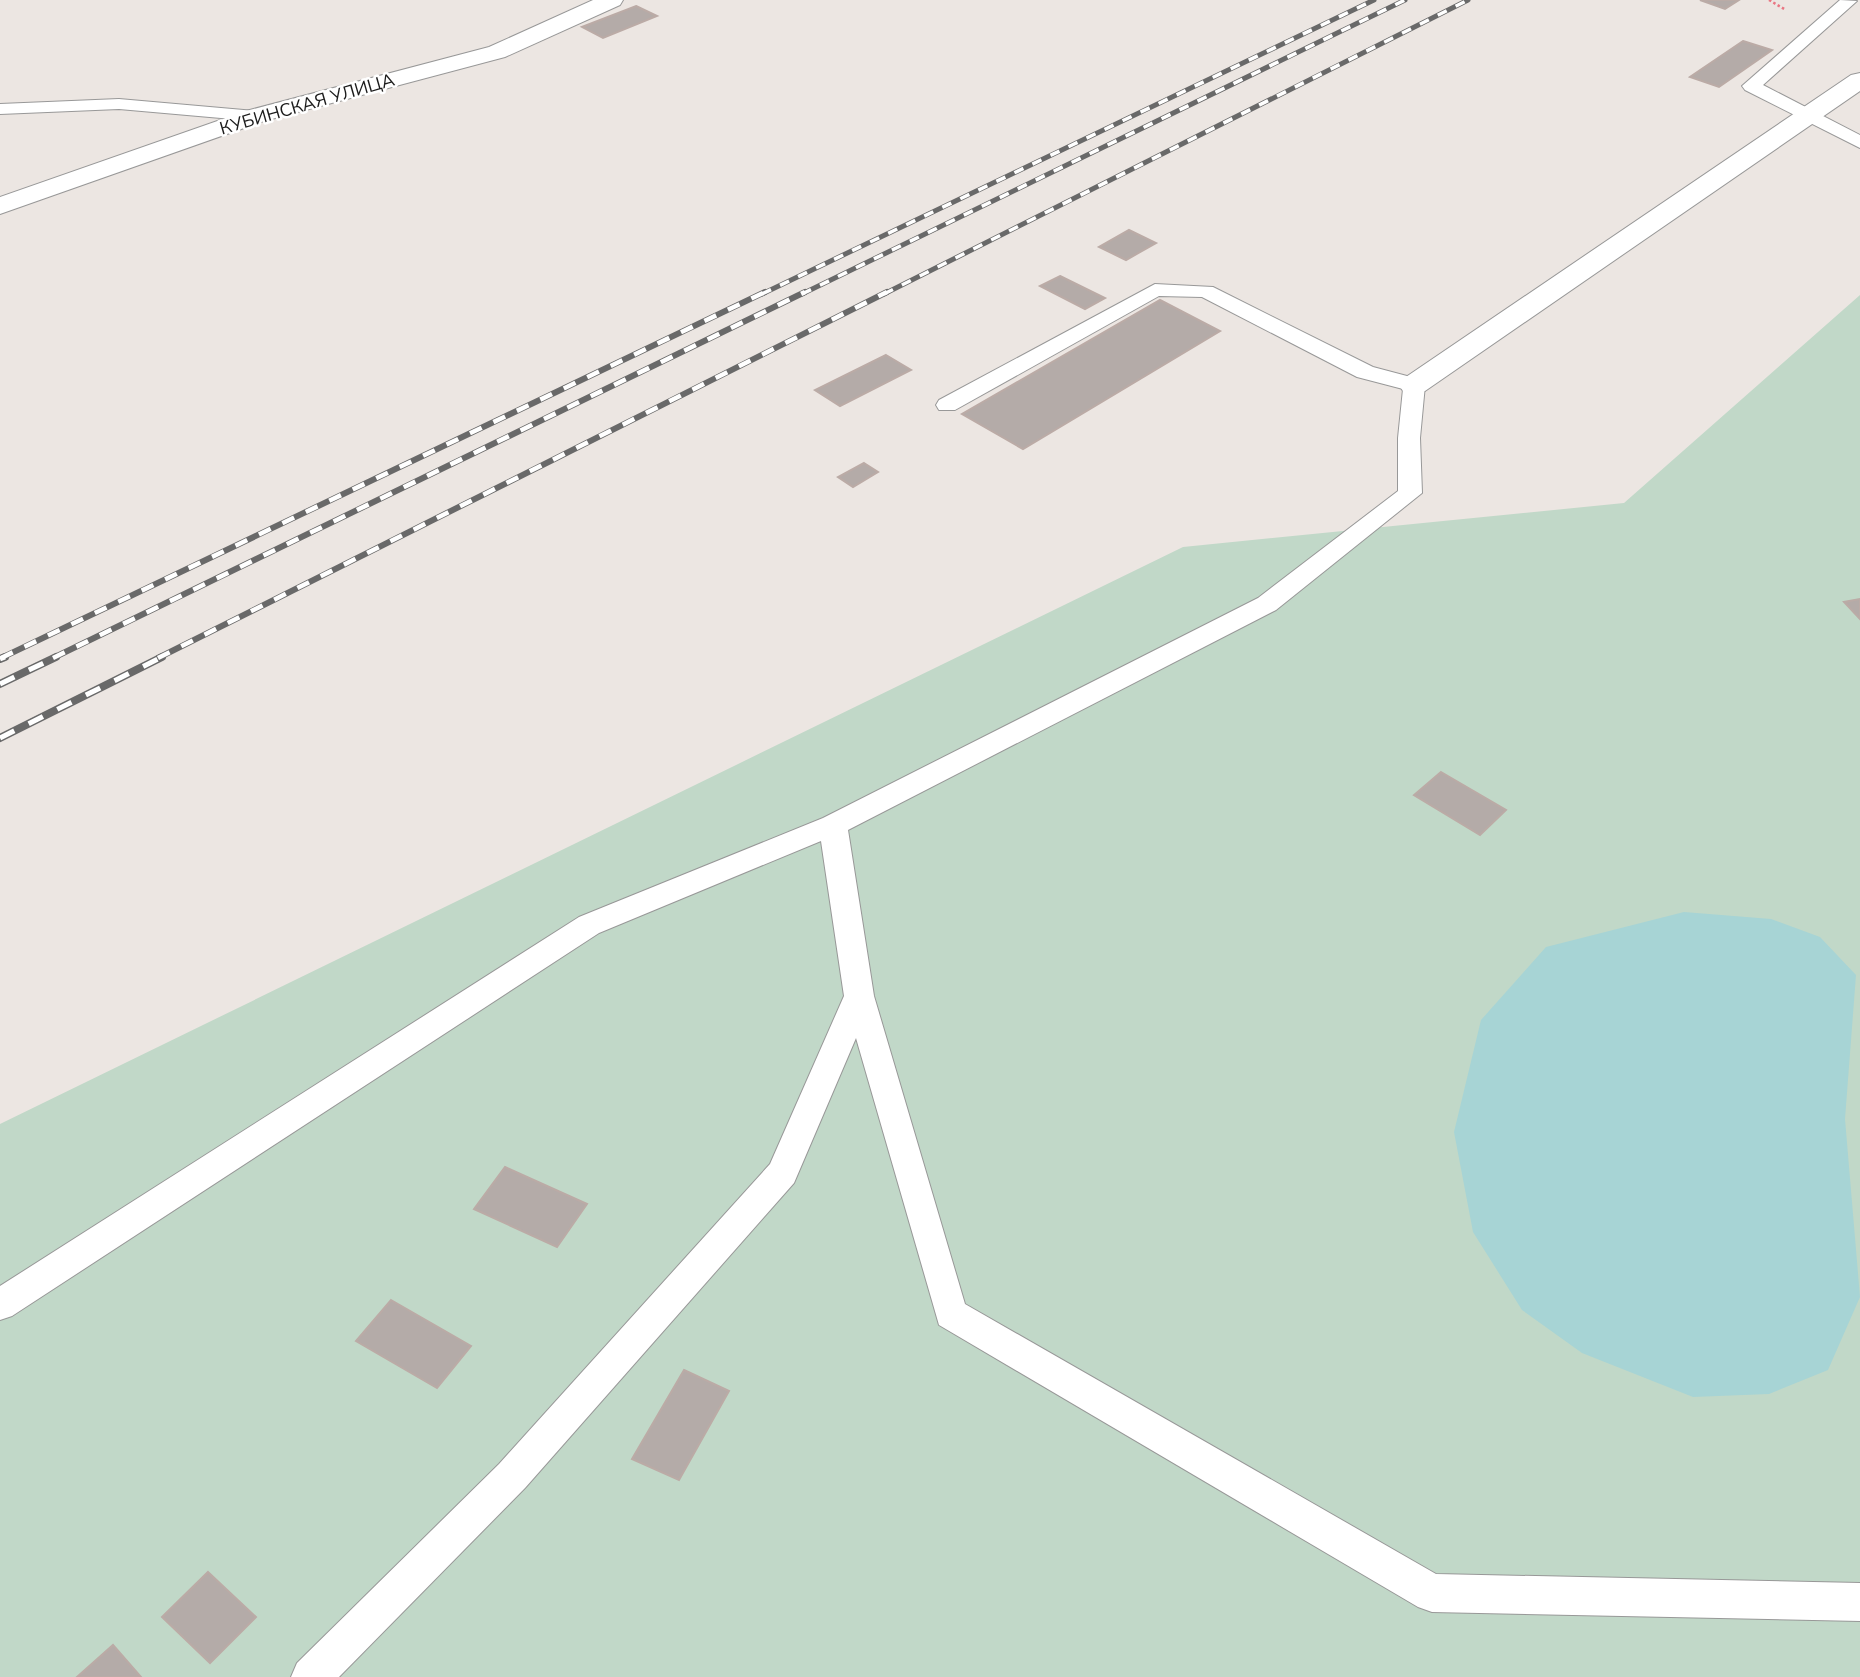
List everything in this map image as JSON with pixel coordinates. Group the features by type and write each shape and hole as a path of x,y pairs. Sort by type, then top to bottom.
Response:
{"street":[{"name":"КУБИНСКАЯ УЛИЦА","path":"0,206 255,116 497,52 612,0"},
{"path":"1414,384 1860,80"}],"lane":[{"path":"1849,1 1751,86 1860,142"},
{"path":"0,108 119,104 255,116"},
{"path":"0,1305 589,925 833,824 1267,604 1410,493 1409,438 1414,384 1365,372 1206,291 1155,290 947,405"},
{"path":"833,824 859,996 951,1314 1432,1592 1860,1602"},
{"path":"311,1677 512,1476 782,1173 859,996"}],"green space":[{"path":"1860,295 1860,1677 0,1677 0,1124 1183,547 1624,503"}],"water":[{"path":"1684,912 1771,919 1820,937 1856,975 1845,1119 1860,1297 1828,1370 1769,1394 1693,1397 1582,1353 1522,1310 1473,1232 1454,1132 1481,1020 1546,947"}],"building":[{"path":"1700,0 1739,0 1725,9"},
{"path":"636,6 657,16 603,38 582,27"},
{"path":"1743,41 1772,50 1719,87 1690,77"},
{"path":"1129,230 1156,243 1126,260 1099,247"},
{"path":"1060,276 1105,298 1085,309 1040,286"},
{"path":"1160,300 1220,331 1023,449 962,414"},
{"path":"886,355 911,370 840,406 815,390"},
{"path":"864,463 878,472 853,487 838,477"},
{"path":"1860,599 1860,619 1844,602"},
{"path":"1441,772 1506,810 1480,835 1414,795"},
{"path":"505,1167 587,1204 557,1247 474,1209"},
{"path":"391,1300 471,1346 437,1388 356,1341"},
{"path":"684,1370 729,1391 679,1480 632,1459"},
{"path":"208,1572 256,1617 210,1663 162,1617"},
{"path":"113,1645 141,1677 77,1677"}],"railway":[{"path":"762,294 1374,0"},
{"path":"802,294 1405,0"},
{"path":"884,294 1468,0"},
{"path":"1,658 765,292"},
{"path":"53,658 805,292"},
{"path":"158,658 887,292"},
{"path":"0,659 5,657"},
{"path":"0,684 56,657"},
{"path":"0,738 162,657"}]}
